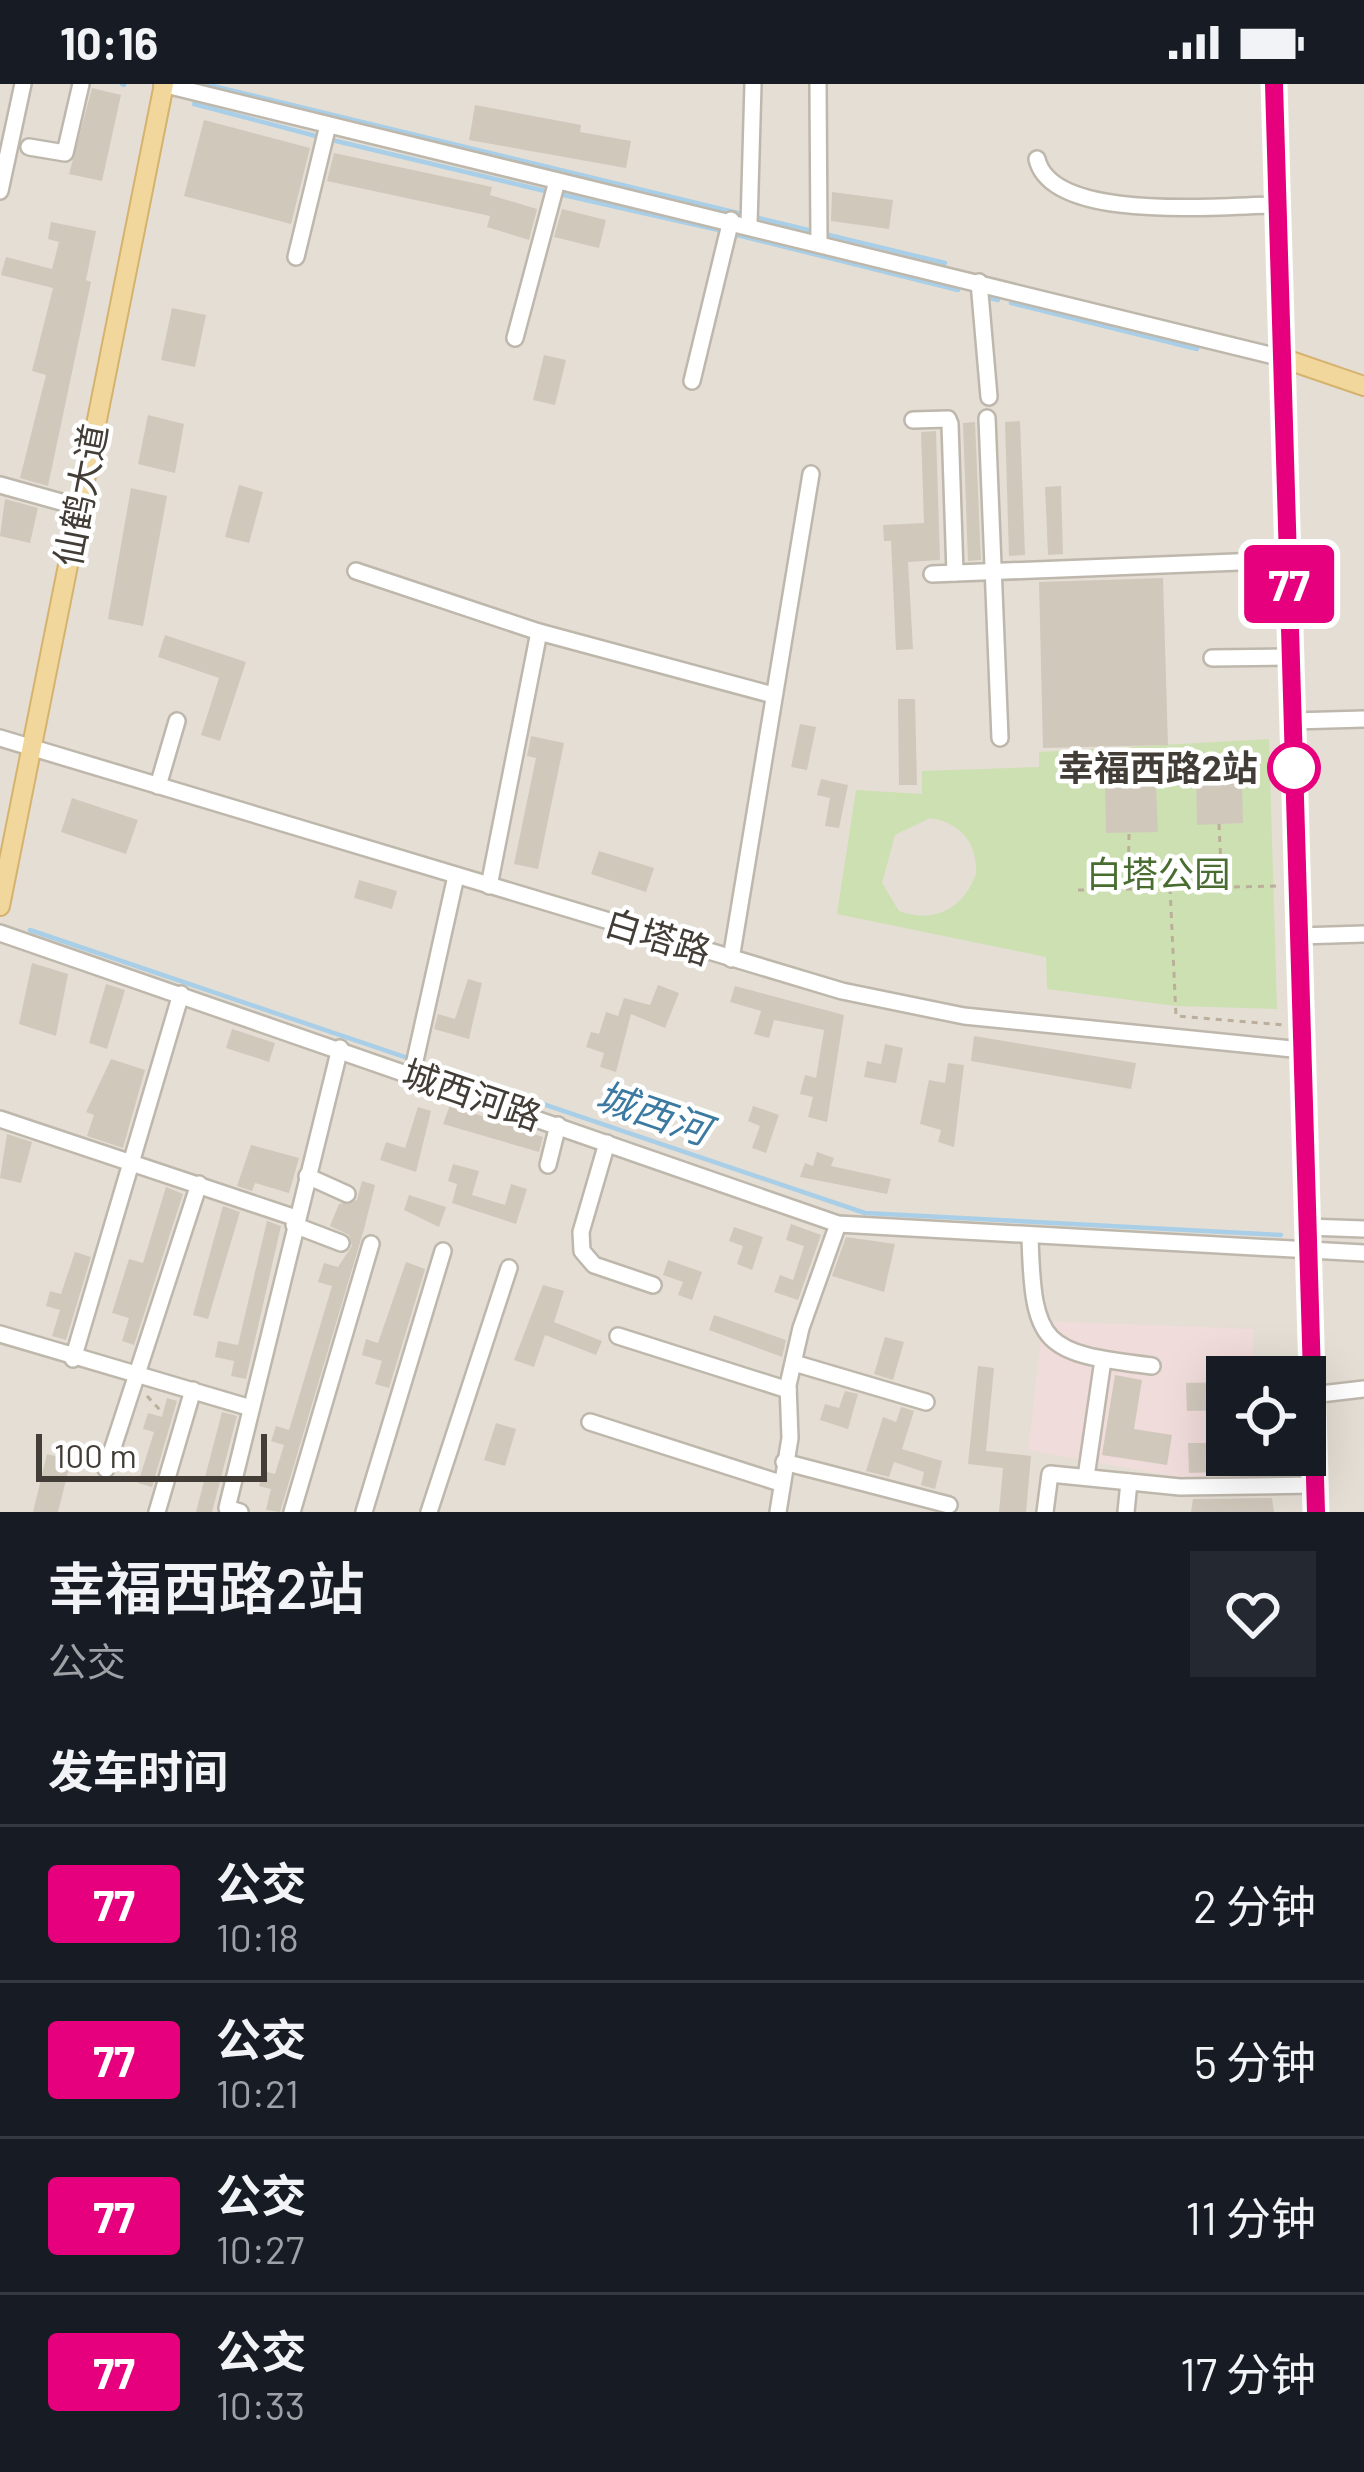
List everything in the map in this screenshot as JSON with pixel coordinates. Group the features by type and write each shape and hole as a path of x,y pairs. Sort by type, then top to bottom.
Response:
{"main road":[{"name":"仙鹤大道","path":"0,906 163,84"},
{"path":"1274,84 1311,1356"},
{"path":"1282,358 1364,386"},
{"path":"1314,1476 1316,1512"}],"street":[{"path":"0,191 23,84"},
{"path":"28,147 65,153 81,84"},
{"path":"163,84 557,181 731,220 750,218 819,234 979,282 1282,358"},
{"path":"750,218 753,84"},
{"path":"818,84 819,234"},
{"path":"296,257 328,124"},
{"path":"1037,159 1050,183 1096,203 1279,205"},
{"path":"514,338 557,181"},
{"path":"692,381 731,220"},
{"path":"979,282 989,397"},
{"path":"987,418 1000,738"},
{"path":"914,420 948,419 950,424 955,573"},
{"path":"731,959 811,474"},
{"path":"0,484 79,508"},
{"path":"932,574 1288,560"},
{"path":"356,572 538,632 773,695"},
{"path":"489,886 538,632"},
{"path":"1212,658 1292,657"},
{"path":"1293,721 1364,719"},
{"path":"158,786 177,721"},
{"name":"白塔路","path":"0,738 842,991 964,1016 1302,1050"},
{"path":"414,1064 456,876"},
{"name":"城西河路","path":"0,933 340,1048 414,1064 557,1125 838,1224 1364,1253"},
{"path":"1299,936 1364,934"},
{"path":"73,1359 182,994"},
{"path":"240,1512 227,1508 340,1048"},
{"path":"0,1119 199,1184 341,1243"},
{"path":"548,1166 557,1125"},
{"path":"607,1143 581,1232 582,1252 589,1263 653,1286"},
{"path":"307,1176 347,1194"},
{"path":"106,1468 199,1184"},
{"path":"778,1512 790,1438 788,1390 838,1224"},
{"path":"1307,1227 1364,1229"},
{"path":"1030,1236 1036,1318 1061,1347 1103,1360 1152,1366"},
{"path":"292,1512 371,1244"},
{"path":"364,1512 443,1251"},
{"path":"429,1512 509,1268"},
{"path":"0,1334 250,1408"},
{"path":"618,1336 788,1390"},
{"path":"1086,1477 1103,1360"},
{"path":"794,1363 926,1402"},
{"path":"158,1512 193,1390"},
{"path":"1326,1394 1364,1390"},
{"path":"590,1422 780,1483"},
{"path":"784,1462 949,1505"},
{"path":"1045,1512 1050,1474 1180,1487 1314,1485"},
{"path":"1126,1512 1129,1482"}],"path":[{"path":"1219,824 1222,887"},
{"path":"1127,890 1129,833"},
{"path":"1078,890 1280,886"},
{"path":"1170,888 1176,1016 1284,1025"}],"shaded area":[{"path":"0,84 1364,84 1364,1512 0,1512"},
{"path":"1043,1321 1253,1329 1253,1356 1206,1356 1206,1476 1289,1476 1289,1480 1200,1481 1028,1450"}],"green space":[{"name":"白塔公园","path":"1269,739 1277,1009 1175,1006 1047,989 1046,957 837,914 856,790 922,794 922,771 1039,767 1039,752","holes":["930,818 965,836 974,853 976,874 963,896 946,910 924,916 899,911 882,883 895,835"]}],"building":[{"path":"92,88 121,95 102,181 69,174"},
{"path":"475,105 581,125 580,132 631,141 626,168 469,140"},
{"path":"204,120 310,148 291,224 184,196"},
{"path":"334,153 492,187 490,195 537,209 529,240 487,227 490,216 327,181"},
{"path":"832,192 893,200 889,229 831,221"},
{"path":"562,209 606,220 599,248 554,237"},
{"path":"51,222 96,231 86,280 91,282 48,486 20,478 46,375 32,371 53,288 1,275 6,257 52,269 59,242 48,239"},
{"path":"172,308 206,315 195,367 161,360"},
{"path":"544,355 566,360 555,405 533,400"},
{"path":"148,415 184,424 175,473 138,464"},
{"path":"1020,421 1025,555 1009,556 1005,422"},
{"path":"975,422 981,560 968,561 963,423"},
{"path":"936,431 940,560 908,562 913,649 896,650 891,541 884,541 883,525 924,523 921,432"},
{"path":"239,485 263,492 249,543 225,537"},
{"path":"1061,486 1063,554 1048,555 1045,487"},
{"path":"131,488 167,496 143,626 108,619"},
{"path":"5,499 38,508 30,543 0,536"},
{"path":"1163,578 1168,745 1043,748 1039,582"},
{"path":"165,635 246,662 220,741 201,735 219,678 158,657"},
{"path":"898,699 915,699 917,785 899,785"},
{"path":"800,724 816,727 807,770 791,767"},
{"path":"531,736 564,743 538,869 514,864 536,758 527,756"},
{"path":"1242,778 1243,823 1197,825 1196,779"},
{"path":"821,779 848,785 839,828 825,826 830,798 817,795"},
{"path":"1156,785 1158,832 1106,833 1105,786"},
{"path":"72,798 138,820 126,854 61,832"},
{"path":"599,851 654,868 646,892 591,874"},
{"path":"359,880 397,891 392,909 354,898"},
{"path":"32,963 68,974 56,1036 19,1024"},
{"path":"468,979 482,983 469,1039 434,1029 438,1014 455,1019"},
{"path":"106,984 125,990 107,1049 89,1043"},
{"path":"658,985 679,993 665,1028 631,1014 616,1072 600,1067 604,1053 586,1047 591,1032 599,1034 606,1012 618,1016 624,998 650,1005"},
{"path":"735,986 844,1015 827,1122 808,1117 813,1097 800,1094 805,1075 816,1078 824,1030 774,1020 769,1038 754,1034 761,1011 730,1002"},
{"path":"232,1029 275,1043 269,1062 226,1048"},
{"path":"974,1036 1136,1063 1131,1089 971,1061"},
{"path":"885,1044 903,1048 896,1083 864,1077 867,1061 881,1064"},
{"path":"111,1059 145,1070 123,1148 87,1136 94,1115 86,1112"},
{"path":"948,1063 964,1065 954,1147 938,1142 941,1130 920,1124 929,1080 945,1083"},
{"path":"450,1105 543,1137 539,1152 443,1124"},
{"path":"753,1106 779,1115 766,1153 752,1148 760,1126 748,1121"},
{"path":"418,1107 431,1111 416,1172 380,1160 386,1142 405,1148"},
{"path":"7,1134 32,1142 21,1183 0,1178"},
{"path":"251,1145 299,1158 289,1193 255,1183 252,1191 237,1186"},
{"path":"817,1152 834,1158 831,1166 891,1179 887,1194 800,1177 805,1163 813,1166"},
{"path":"453,1164 479,1171 472,1195 505,1205 511,1184 527,1189 516,1224 452,1203 457,1184 448,1181"},
{"path":"362,1181 375,1185 364,1229 280,1512 266,1510 271,1489 259,1486 263,1471 275,1474 284,1445 271,1441 276,1426 289,1430 332,1286 318,1282 324,1263 338,1267 352,1246 349,1235 330,1226 339,1204 357,1200"},
{"path":"166,1187 183,1194 134,1345 122,1341 129,1318 112,1313 129,1259 143,1263"},
{"path":"409,1195 446,1207 439,1227 404,1210"},
{"path":"223,1206 240,1212 208,1319 193,1315"},
{"path":"267,1221 281,1226 246,1379 231,1376 234,1361 215,1357 218,1341 238,1345"},
{"path":"791,1224 821,1235 798,1300 774,1292 780,1275 793,1280 804,1246 786,1240"},
{"path":"734,1227 763,1237 752,1270 737,1264 743,1246 729,1241"},
{"path":"846,1237 895,1244 884,1292 832,1276"},
{"path":"75,1252 91,1257 66,1340 52,1336 60,1310 46,1306 50,1291 61,1294"},
{"path":"668,1260 702,1272 692,1300 678,1295 683,1282 663,1275"},
{"path":"406,1262 425,1269 389,1388 375,1384 382,1361 362,1355 366,1339 378,1343"},
{"path":"543,1285 564,1291 554,1322 602,1341 596,1355 545,1335 534,1367 514,1360"},
{"path":"714,1315 786,1340 782,1357 709,1330"},
{"path":"885,1337 904,1342 893,1380 874,1374"},
{"path":"978,1366 994,1368 986,1451 1031,1456 1026,1512 999,1512 1003,1468 968,1464"},
{"path":"1115,1375 1142,1380 1134,1429 1172,1435 1167,1465 1102,1455"},
{"path":"1186,1383 1206,1383 1206,1411 1187,1411"},
{"path":"845,1391 858,1394 848,1429 820,1420 825,1404 839,1408"},
{"path":"167,1398 177,1401 152,1487 138,1483 154,1432 143,1429 148,1413 162,1417"},
{"path":"901,1407 914,1411 902,1449 942,1461 935,1489 921,1485 924,1472 894,1462 889,1477 866,1471 883,1417 896,1422"},
{"path":"222,1412 237,1416 212,1512 196,1512"},
{"path":"496,1423 516,1429 505,1466 484,1460"},
{"path":"1188,1443 1206,1443 1206,1472 1189,1473"},
{"path":"47,1454 71,1460 58,1512 33,1512"},
{"path":"1272,1498 1274,1512 1191,1512 1193,1499"}],"waterway":[{"path":"205,84 945,263"},
{"path":"194,104 316,136"},
{"path":"332,140 545,191"},
{"path":"559,194 723,231"},
{"path":"733,234 958,290"},
{"path":"990,298 998,300"},
{"path":"1011,303 1197,349"},
{"name":"城西河","path":"30,930 865,1213 1281,1235"}],"bus line":[{"name":"77","path":"1274,84 1316,1512"}],"place":[{"name":"幸福西路2站","path":"1294,768"}]}
